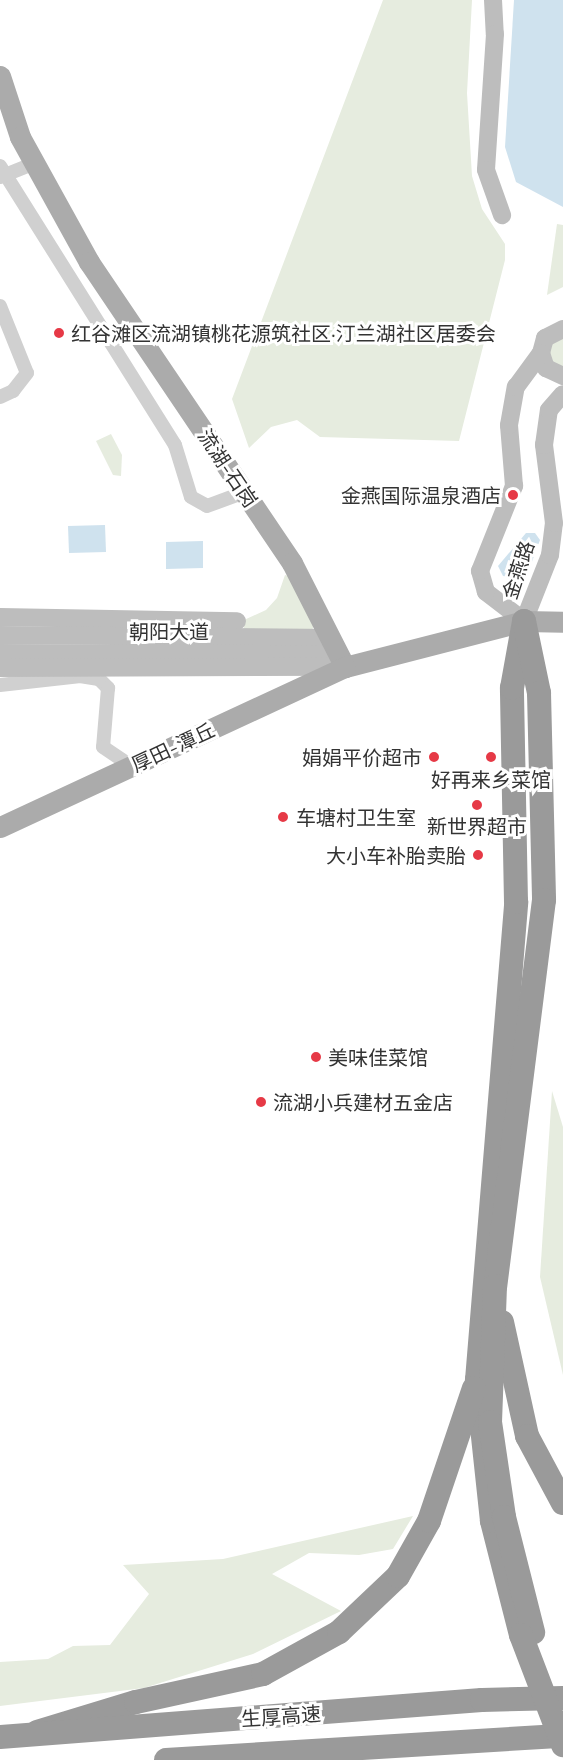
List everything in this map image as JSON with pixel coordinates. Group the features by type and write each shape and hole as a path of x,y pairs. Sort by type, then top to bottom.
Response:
{"highway":[{"path":"524,621 538,693 544,900 495,1286 490,1422 504,1517 527,1633 563,1705"},
{"path":"524,621 512,688 516,902 477,1380 492,1521 563,1745"},
{"path":"495,1286 527,1436 563,1503"},
{"path":"37,1732 136,1702 263,1674 339,1632 398,1576 429,1521 477,1380"},
{"name":"生厚高速","path":"0,1737 37,1732 563,1698"},
{"name":"生厚高速","path":"166,1760 563,1736"}],"main road":[{"name":"流湖-石岗","path":"0,76 20,137 89,262 292,562 338,653"},
{"path":"338,653 524,621 563,622"},
{"name":"厚田-潭丘","path":"0,827 131,766 338,653"}],"street":[{"path":"493,0 495,34 486,170 502,215"},
{"path":"34,163 1,173 175,445 191,497 207,506 244,492"},
{"path":"0,306 27,373 21,384 0,397"},
{"name":"金燕路","path":"524,621 491,588 486,569 520,485 517,420 524,386 542,358 545,338 563,329"},
{"path":"542,358 552,373 563,376"},
{"name":"金燕路","path":"524,621 550,555 554,523 544,445 549,410 563,394"},
{"name":"金燕路","path":"524,621 550,571 557,549 559,528 549,454 554,424 563,404"},
{"path":"0,618 237,621"},
{"name":"朝阳大道","path":"0,635 338,653"},
{"name":"朝阳大道","path":"5,665 338,653"},
{"path":"0,685 5,665 99,679 108,688 103,747 131,766"}],"shaded area":[{"path":"383,0 472,0 467,93 472,176 482,209 505,244 505,260 459,441 320,437 297,420 271,427 249,448 232,399"},
{"path":"557,224 563,225 563,287 547,295"},
{"path":"563,332 563,371 553,367 547,344"},
{"path":"111,434 122,455 121,476 113,475 96,441"},
{"path":"285,575 292,577 315,618 312,632 244,632 244,620 266,610 277,598"},
{"path":"552,1091 563,1127 563,1375 540,1277"},
{"path":"413,1516 393,1549 359,1555 309,1553 272,1574 341,1611 253,1654 144,1688 0,1706 0,1662 48,1659 73,1646 110,1645 149,1594 123,1565 223,1559"}],"water":[{"path":"514,0 563,0 563,207 516,182 505,147"},
{"path":"105,525 106,552 69,553 68,526"},
{"path":"526,533 535,533 540,540 530,567 512,578 503,576 498,566"},
{"path":"203,541 203,568 166,569 166,542"}],"place":[{"name":"红谷滩区流湖镇桃花源筑社区·汀兰湖社区居委会","path":"59,333"},
{"name":"金燕国际温泉酒店","path":"513,495"},
{"name":"娟娟平价超市","path":"434,757"},
{"name":"好再来乡菜馆","path":"491,757"},
{"name":"新世界超市","path":"477,805"},
{"name":"车塘村卫生室","path":"283,817"},
{"name":"大小车补胎卖胎","path":"478,855"},
{"name":"美味佳菜馆","path":"316,1057"},
{"name":"流湖小兵建材五金店","path":"261,1102"}]}
